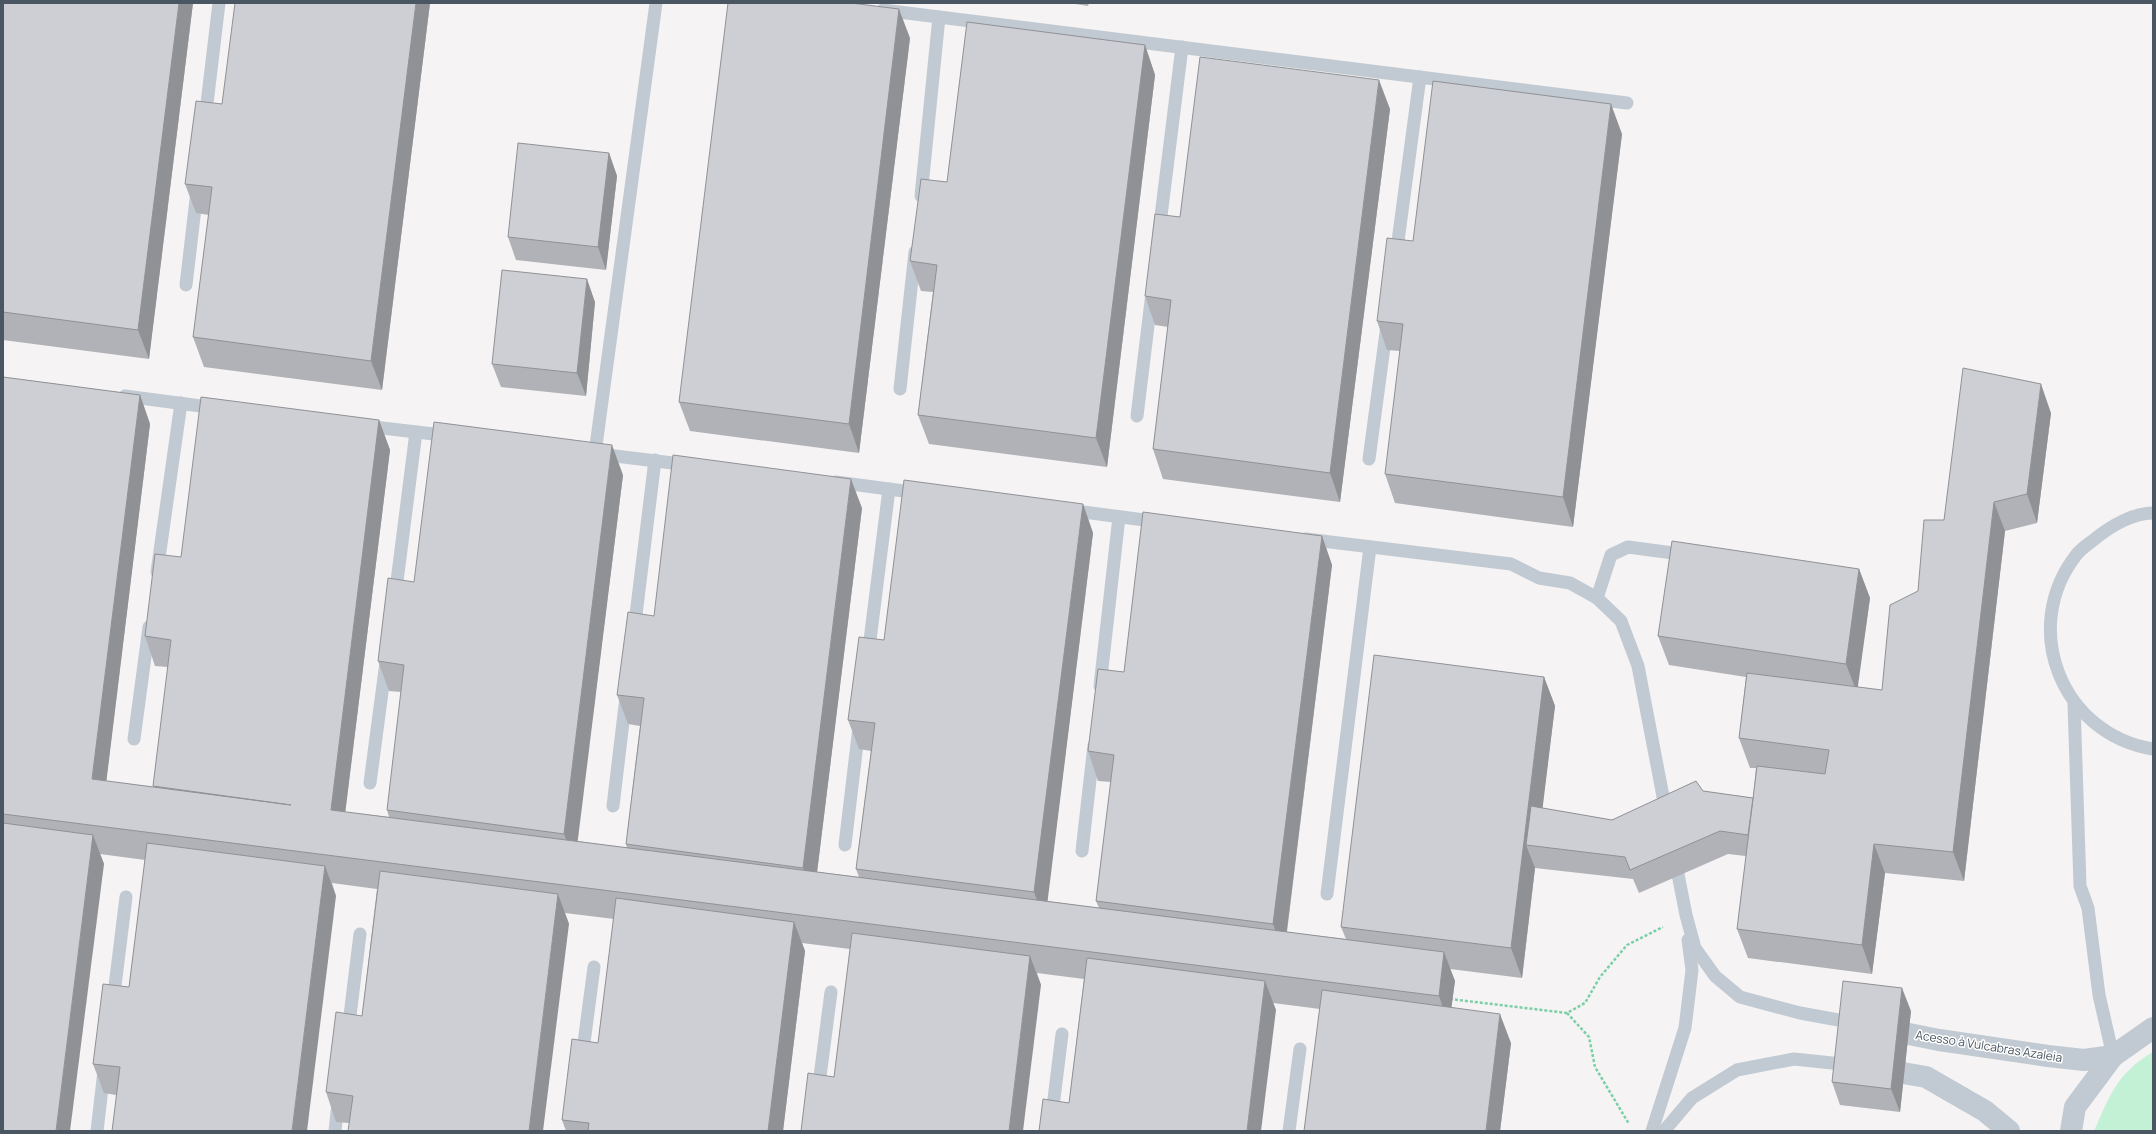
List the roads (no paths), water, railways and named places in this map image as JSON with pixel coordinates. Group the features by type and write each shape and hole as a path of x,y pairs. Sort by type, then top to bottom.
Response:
{"street":[{"name":"Acesso à Vulcabras Azaleia","path":"1865,1025 1939,1040 2048,1056 2084,1060 2113,1056"},
{"path":"2071,1131 2076,1107 2113,1056 2153,1028"},
{"path":"1863,1066 1926,1077 1985,1111 2008,1131"}],"lane":[{"path":"203,136 219,3"},
{"path":"595,453 656,3"},
{"path":"871,9 1628,103"},
{"path":"919,207 940,17"},
{"path":"1158,244 1182,47"},
{"path":"1394,272 1420,77"},
{"path":"186,285 199,176"},
{"path":"900,389 916,239"},
{"path":"1137,416 1153,283"},
{"path":"1369,459 1389,311"},
{"path":"111,395 228,409"},
{"path":"156,583 181,403"},
{"path":"354,424 463,437"},
{"path":"393,611 416,432"},
{"path":"579,451 702,466"},
{"path":"633,641 655,460"},
{"path":"827,481 929,494"},
{"path":"866,671 889,489"},
{"path":"1055,509 1174,523"},
{"path":"2153,513 2146,513 2109,528 2078,553 2057,588 2050,628 2056,668 2074,704 2100,729 2134,746 2153,749"},
{"path":"1099,695 1119,517"},
{"path":"1292,538 1511,564 1539,578 1570,583 1597,598 1620,621 1638,666 1668,821"},
{"path":"1327,894 1370,547"},
{"path":"1597,598 1611,555 1628,547 1698,556"},
{"path":"134,739 151,614"},
{"path":"370,783 388,650"},
{"path":"613,806 628,688"},
{"path":"2074,704 2080,886 2088,908 2098,995 2113,1056"},
{"path":"845,845 862,710"},
{"path":"1082,851 1095,734"},
{"path":"1672,845 1686,915 1695,948 1715,976 1740,997 1800,1013 1865,1025"},
{"path":"111,1014 126,897"},
{"path":"1652,1131 1685,1028 1692,970 1686,915"},
{"path":"346,1044 360,934"},
{"path":"581,1069 594,967"},
{"path":"816,1108 832,992"},
{"path":"1050,1131 1062,1034"},
{"path":"1289,1131 1300,1049"},
{"path":"1664,1131 1692,1098 1737,1070 1794,1059 1863,1066"},
{"path":"97,1131 106,1061"},
{"path":"335,1131 340,1092"}]}
